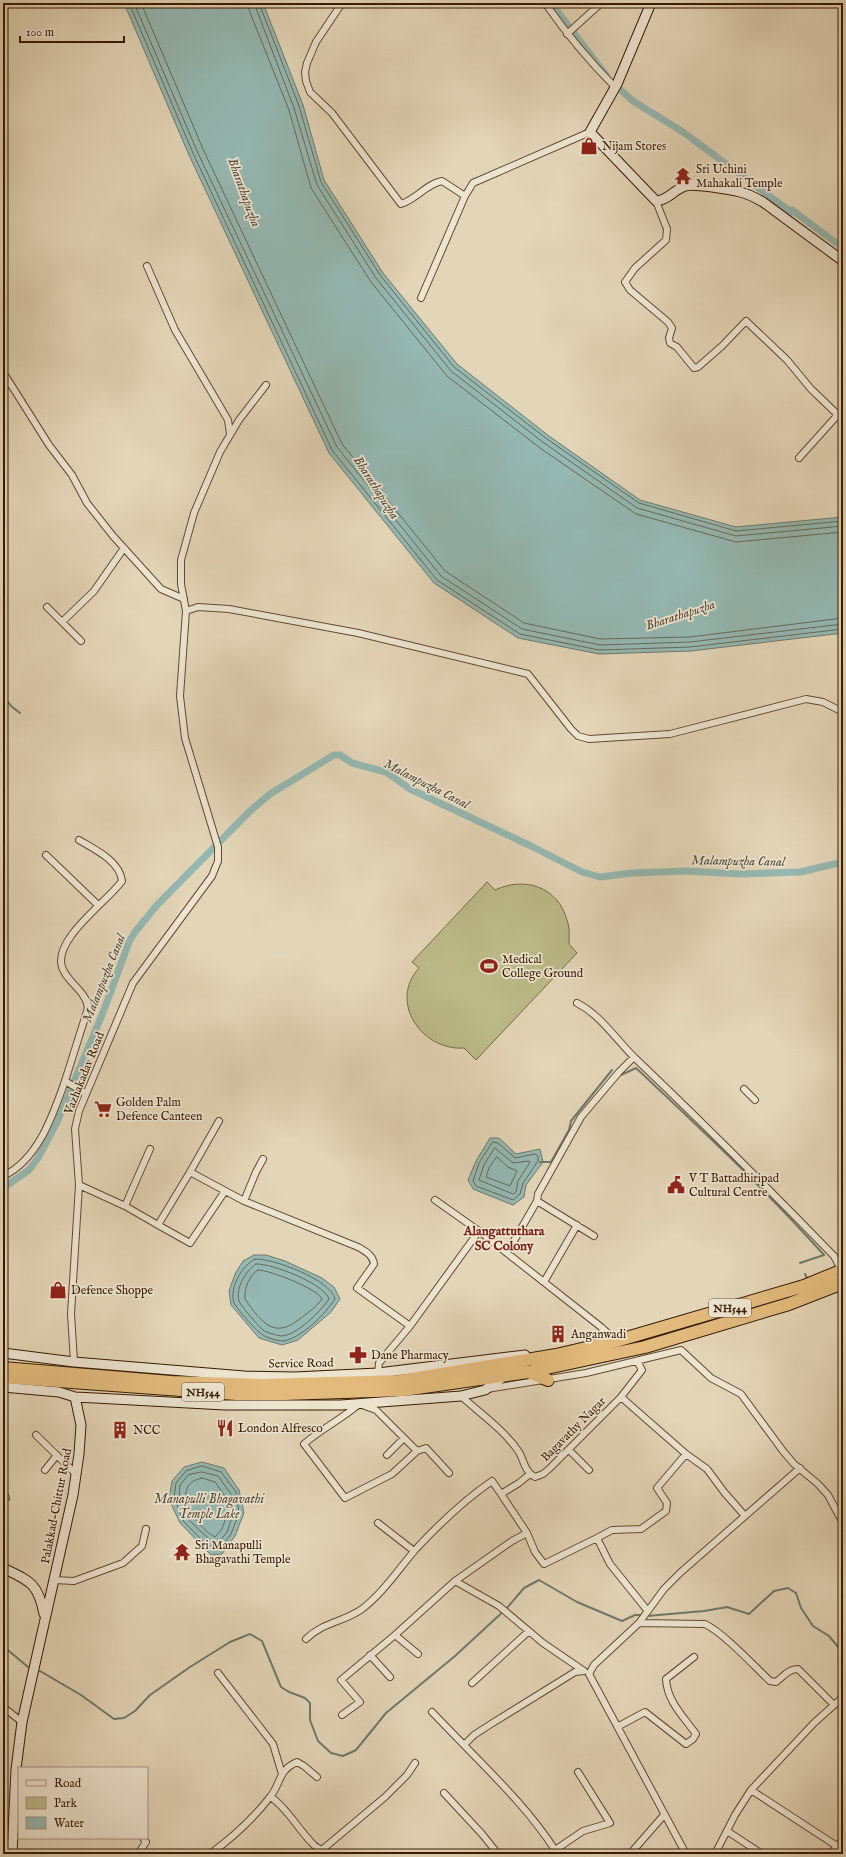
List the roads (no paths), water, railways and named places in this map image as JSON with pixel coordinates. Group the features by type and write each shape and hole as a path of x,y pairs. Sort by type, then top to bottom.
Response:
{"highway":[{"name":"NH544","path":"3,1368 171,1382 262,1385 400,1381 556,1356 616,1341 843,1275"},
{"name":"NH544","path":"3,1377 174,1390 284,1394 403,1390 528,1372 575,1363 672,1339 789,1304 843,1275"},
{"path":"528,1372 548,1380"}],"street":[{"path":"342,3 316,42 307,63 305,72 306,81 310,92 332,113 401,204 407,202 434,183 442,181 465,196"},
{"path":"545,3 567,34 592,64 615,87"},
{"path":"421,298 465,196 474,183 590,132 608,96 615,87 651,3"},
{"path":"567,34 599,5"},
{"path":"590,132 656,201 667,229 666,240 635,268 625,282 630,290 637,294 668,322 672,328 669,338 670,343 677,347 694,368 698,367 722,346 746,321 787,360 812,389 838,415"},
{"path":"656,201 662,201 670,197 685,186 696,185 740,192 763,202 843,261"},
{"path":"147,266 175,330 228,420 230,434"},
{"path":"3,372 49,445 72,475 87,503 124,548 161,588 184,599"},
{"path":"266,385 230,434 214,466 194,513 181,560 181,584 186,611 198,607 229,609 358,633 528,674 571,729 578,736 589,739 670,734 806,699 823,702 843,712"},
{"path":"799,458 843,409"},
{"path":"62,622 94,591 124,548"},
{"path":"47,607 81,641"},
{"name":"Vazhakadav Road","path":"74,1362 71,1314 79,1185 75,1129 86,1094 133,983 212,876 218,861 218,847 185,738 180,696 186,611"},
{"path":"3,1176 19,1166 45,1131 65,1081 88,1008 87,1001 83,994 68,980 61,966 63,952 76,929 98,905 116,889 122,881 121,873 103,856 79,840"},
{"path":"46,855 98,905"},
{"path":"577,1003 597,1016 634,1057 685,1105 834,1256 843,1275"},
{"path":"507,1253 537,1201 538,1194 581,1117 619,1072 634,1057"},
{"path":"65,1081 86,1094"},
{"path":"744,1089 755,1100"},
{"path":"158,1225 219,1120"},
{"path":"125,1206 150,1149"},
{"path":"244,1201 256,1172 263,1160"},
{"path":"190,1172 244,1201 358,1247 369,1254 374,1259 374,1264 357,1288 410,1326"},
{"path":"79,1185 125,1206 190,1243 225,1191"},
{"path":"435,1200 479,1231 601,1327 616,1341"},
{"path":"537,1201 594,1236"},
{"path":"544,1282 577,1225"},
{"path":"378,1373 379,1363 410,1326 479,1231"},
{"name":"Service Road","path":"3,1354 74,1362 244,1376 295,1377 378,1373 522,1355 580,1344 599,1345"},
{"path":"3,1387 59,1392 75,1397 225,1405 334,1406 461,1396 485,1390 548,1380 637,1362 681,1350 710,1378 741,1394 783,1451 828,1495 843,1523"},
{"name":"Bagavathy Nagar","path":"461,1396 500,1430 519,1452 530,1474 535,1477 543,1474 569,1450 621,1397 642,1370 637,1362"},
{"path":"485,1390 504,1376"},
{"name":"Palakkad-Chittur Road","path":"12,1854 16,1770 22,1722 76,1474 81,1425 75,1397"},
{"path":"621,1397 686,1454 707,1469 724,1492 745,1516"},
{"path":"359,1404 376,1410 417,1451"},
{"path":"359,1404 348,1414 318,1432 304,1444 345,1498 392,1474 417,1451 426,1448 449,1473"},
{"path":"36,1435 76,1474"},
{"path":"387,1454 404,1438"},
{"path":"569,1450 589,1470"},
{"path":"306,1639 315,1630 361,1609 384,1587 414,1551 461,1504 492,1481 526,1533 535,1552 544,1564 612,1530 641,1529 666,1511 666,1503 657,1488 686,1454"},
{"path":"45,1470 57,1455"},
{"path":"464,1745 474,1735 504,1715 575,1672 586,1672 643,1616 681,1572 800,1468"},
{"path":"501,1494 530,1474"},
{"path":"3,1492 6,1498"},
{"path":"378,1523 414,1551"},
{"path":"54,1580 74,1581 123,1563 142,1546 146,1530"},
{"path":"342,1715 360,1702 341,1680 395,1635 455,1581 512,1541 526,1533"},
{"path":"597,1538 610,1564 643,1616"},
{"name":"Palakkad-Chittur Road","path":"3,1568 30,1581 40,1597 44,1619"},
{"path":"455,1581 499,1606 543,1643 586,1672 619,1726 664,1815 686,1854"},
{"path":"643,1616 706,1624 714,1628 770,1681 776,1682 786,1673 794,1669 798,1669 834,1704"},
{"path":"472,1683 529,1631"},
{"path":"395,1635 418,1654"},
{"path":"370,1655 390,1677"},
{"path":"619,1726 645,1712 686,1744 693,1739 696,1734 666,1691 666,1679 694,1657"},
{"path":"218,1673 273,1744 282,1774"},
{"path":"715,1854 751,1790 814,1723 843,1697"},
{"path":"3,1707 22,1722"},
{"path":"432,1712 510,1793 554,1852 583,1831 610,1823 578,1772"},
{"path":"210,1854 245,1825 271,1797 282,1774 291,1764 297,1762 317,1777"},
{"path":"323,1849 385,1797 407,1774 415,1763"},
{"path":"751,1790 840,1849"},
{"path":"444,1793 482,1834 498,1854"},
{"path":"271,1797 280,1803 314,1846 323,1849 329,1854"},
{"path":"630,1854 664,1815"},
{"path":"727,1831 762,1854"},
{"path":"138,1854 146,1842 144,1839"},
{"path":"830,1854 840,1849 843,1840"}],"water":[{"name":"Bharathapuzha","path":"124,3 263,3 303,105 324,180 383,273 457,364 549,436 640,500 736,527 843,517 843,633 691,651 599,654 518,638 434,583 329,453 189,155"},
{"path":"490,1138 499,1138 516,1154 540,1149 543,1162 526,1185 524,1197 513,1205 473,1189 468,1180 476,1161"},
{"path":"254,1255 266,1255 285,1261 322,1278 334,1287 340,1299 331,1312 298,1340 282,1345 259,1338 231,1305 229,1291 235,1274 243,1261"},
{"name":"Manapulli Bhagavathi Temple Lake","path":"202,1462 224,1468 239,1490 244,1513 235,1536 222,1554 211,1555 180,1523 169,1499 172,1481 184,1467"}],"waterway":[{"path":"551,3 606,75"},
{"path":"613,83 633,101 683,132 791,212 792,210 843,248"},
{"path":"3,695 11,706 20,713"},
{"name":"Malampuzha Canal","path":"3,1188 29,1170 38,1158 57,1122 104,1010 129,942 135,932 158,904 249,812 270,794 334,755 340,755 352,763 386,772 410,789 533,847 582,872 600,877 632,873 686,871 740,874 800,872 843,862"},
{"path":"621,1075 636,1068 756,1183 824,1255 800,1263"},
{"path":"540,1162 551,1162 569,1130 571,1121 612,1070"},
{"path":"805,1274 807,1278"},
{"path":"40,1671 81,1695 114,1719 124,1718 135,1711 150,1695 190,1667 230,1642 250,1634 262,1641 281,1687 289,1692 305,1698 310,1703 310,1720 318,1741 331,1753 343,1756 356,1750 386,1713 455,1656 507,1608 524,1588 539,1580 577,1602 622,1621 635,1615 643,1615"},
{"path":"647,1616 704,1611 727,1607 749,1614 774,1591 788,1588 796,1593 801,1608 813,1626 829,1636 843,1653"},
{"path":"3,1646 28,1667"}],"place":[{"name":"Nijam Stores","path":"589,146"},
{"name":"Sri Uchini Mahakali Temple","path":"683,176"},
{"name":"Medical College Ground","path":"489,966"},
{"name":"Golden Palm Defence Canteen","path":"103,1109"},
{"name":"V T Battadhiripad Cultural Centre","path":"676,1185"},
{"name":"Defence Shoppe","path":"58,1290"},
{"name":"Anganwadi","path":"558,1334"},
{"name":"Dane Pharmacy","path":"358,1355"},
{"name":"London Alfresco","path":"225,1428"},
{"name":"NCC","path":"120,1430"},
{"name":"Sri Manapulli Bhagavathi Temple","path":"182,1552"}],"district":[{"name":"Alangattuthara SC Colony","path":"504,1238"}]}
